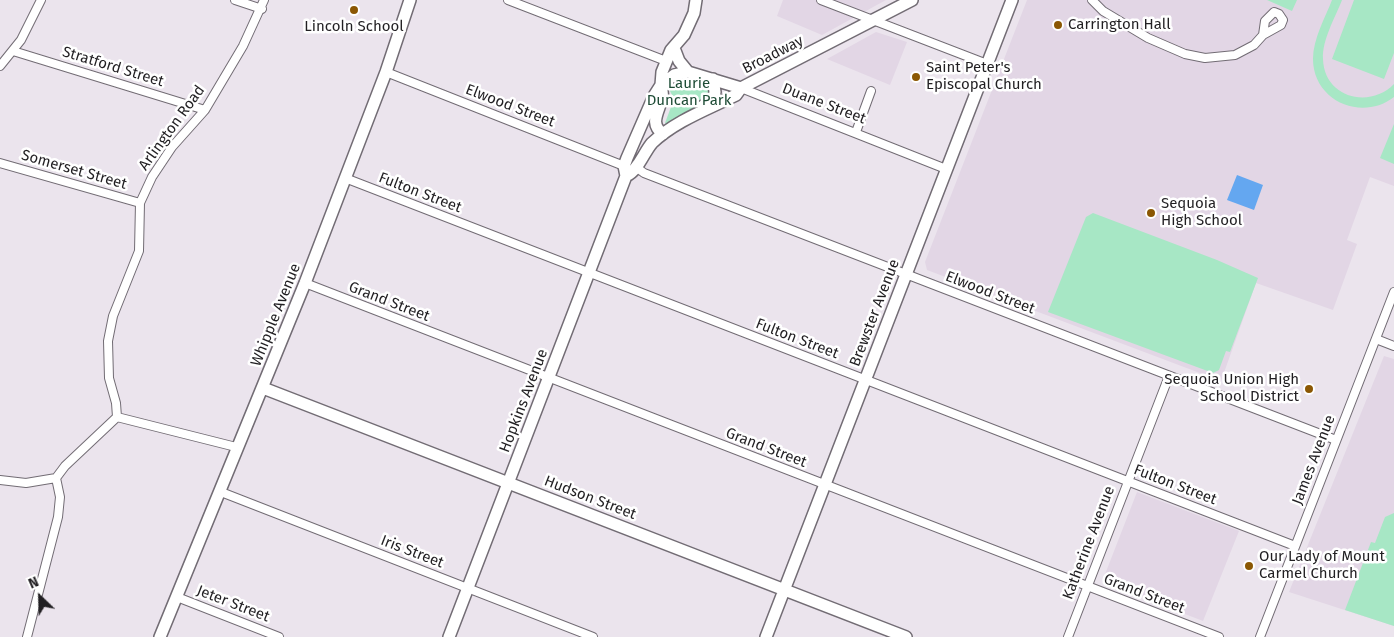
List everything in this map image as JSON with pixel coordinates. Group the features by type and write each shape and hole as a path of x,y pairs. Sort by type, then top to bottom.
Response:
{"street":[{"path":"0,66 29,27 41,0"},
{"path":"235,0 262,9"},
{"name":"Arlington Road","path":"117,417 116,403 109,378 108,341 113,316 139,251 140,203 152,177 172,147 205,110 262,9 264,0"},
{"name":"Whipple Avenue","path":"160,637 221,492 236,447 305,283 386,72 410,0"},
{"path":"508,0 666,61"},
{"path":"821,0 987,64"},
{"name":"Broadway","path":"629,169 663,134 736,95 741,88 912,0"},
{"name":"Brewster Avenue","path":"766,637 1012,0"},
{"path":"1092,0 1102,11 1148,38 1195,57 1216,58 1235,55 1254,45 1263,35"},
{"path":"629,169 638,147 636,140 654,96 661,85 674,76 688,72 679,61 676,44 678,30 686,12 696,1"},
{"path":"663,134 656,127 654,121 662,97 661,85 666,61 670,50 676,44"},
{"name":"Stratford Street","path":"13,51 205,110"},
{"name":"Elwood Street","path":"386,72 629,169 1336,440"},
{"name":"Duane Street","path":"688,72 741,88 946,169"},
{"path":"690,118 692,112 713,101 715,92 713,79"},
{"path":"856,132 870,91"},
{"name":"Somerset Street","path":"0,163 140,203"},
{"name":"Hopkins Avenue","path":"449,637 629,169"},
{"name":"Fulton Street","path":"346,178 1295,546"},
{"name":"Grand Street","path":"305,283 1219,637"},
{"name":"James Avenue","path":"1260,637 1394,292"},
{"path":"1376,339 1394,346"},
{"name":"Katherine Avenue","path":"1068,637 1169,376"},
{"name":"Hudson Street","path":"262,388 906,637"},
{"path":"0,480 26,483 56,478 65,466 117,417 236,447"},
{"path":"27,637 58,516 60,497 56,478"},
{"name":"Iris Street","path":"221,492 593,637"},
{"name":"Jeter Street","path":"177,597 279,637"}],"shaded area":[{"path":"783,0 886,0 822,35 777,16"},
{"name":"Sequoia High School","path":"1027,0 1394,0 1394,186 1370,177 1347,240 1357,244 1333,310 1256,283 1221,381 927,270 925,262"},
{"path":"876,32 907,42 890,85 827,59"},
{"path":"1384,356 1394,359 1394,626 1289,592"},
{"path":"1137,492 1239,531 1203,621 1102,582"}],"green space":[{"path":"1267,0 1297,0 1292,11"},
{"path":"1332,0 1342,0 1323,52 1325,72 1331,83 1340,91 1350,96 1361,97 1373,96 1384,92 1394,84 1394,97 1368,108 1354,107 1330,96 1321,86 1315,74 1314,51 1320,29"},
{"path":"1354,0 1394,0 1394,53 1384,79 1332,59"},
{"name":"Laurie Duncan Park","path":"686,75 708,84 710,92 704,102 666,124 674,99 669,89 673,80"},
{"path":"1394,124 1394,164 1380,158"},
{"path":"1093,213 1217,260 1258,278 1230,352 1226,351 1219,370 1213,373 1048,312 1086,217"},
{"path":"1394,513 1394,626 1345,610 1371,542 1375,543 1385,517"}],"water":[{"path":"1237,175 1263,185 1254,210 1227,200"}],"place":[{"name":"Lincoln School","path":"354,10"},
{"name":"Carrington Hall","path":"1058,25"},
{"name":"Saint Peter's Episcopal Church","path":"916,77"},
{"name":"Sequoia High School","path":"1151,213"},
{"name":"Sequoia Union High School District","path":"1309,389"},
{"name":"Our Lady of Mount Carmel Church","path":"1249,566"}]}
